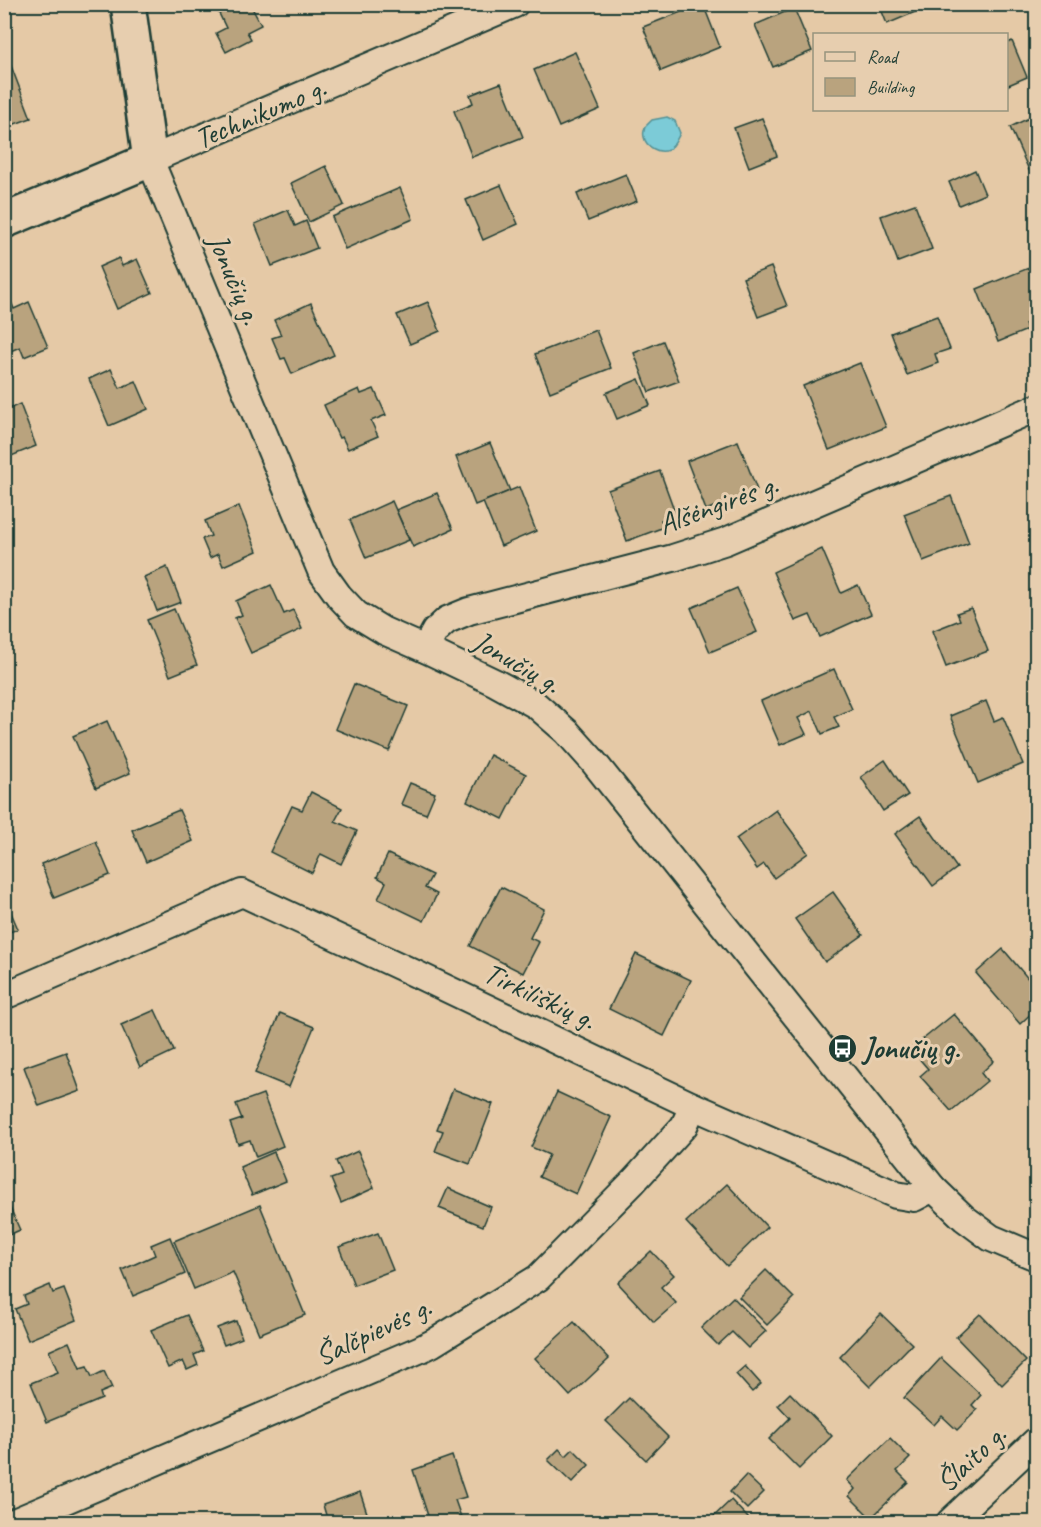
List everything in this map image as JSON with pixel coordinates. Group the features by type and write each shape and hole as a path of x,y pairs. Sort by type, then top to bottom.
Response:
{"street":[{"path":"128,4 150,160"},
{"name":"Technikumo g.","path":"4,221 515,4"},
{"name":"Jonučių g.","path":"150,160 321,571 339,596 356,614 384,631 496,683 536,705 567,732 592,760 933,1188"},
{"name":"Alšėngirės g.","path":"425,649 435,631 447,620 469,611 673,558 726,541 1036,408"},
{"name":"Tirkiliškių g.","path":"4,996 242,893 693,1106 896,1195 914,1198 933,1188"},
{"name":"Šalčpievės g.","path":"14,1522 422,1350 538,1278 633,1182 684,1126 693,1106"},
{"path":"933,1188 964,1218 991,1238 1036,1257"},
{"name":"Šlaito g.","path":"950,1522 1036,1441"}],"water":[{"path":"667,117 675,121 680,133 675,143 670,149 664,151 650,147 645,141 645,127 652,120"}],"building":[{"path":"222,4 250,4 261,25 247,32 251,39 226,52 216,33 226,28 216,7"},
{"path":"678,4 703,4 720,47 661,71 643,27 681,12"},
{"path":"879,4 934,4 887,24"},
{"path":"794,8 812,51 773,67 755,25"},
{"path":"1012,41 1027,77 1008,85 1008,43"},
{"path":"575,52 600,109 559,127 534,70"},
{"path":"8,58 31,118 4,128 4,59"},
{"path":"501,83 523,137 472,157 454,111 473,103 470,95"},
{"path":"1031,117 1036,129 1036,186 1010,127"},
{"path":"762,118 777,156 749,167 734,128"},
{"path":"326,166 344,205 309,222 291,183"},
{"path":"975,170 985,194 959,205 949,182"},
{"path":"626,174 637,201 588,221 577,194"},
{"path":"501,185 518,224 483,240 466,200"},
{"path":"400,188 413,219 345,249 332,217"},
{"path":"915,204 932,249 898,262 881,216"},
{"path":"288,210 295,226 306,221 317,248 272,266 255,224"},
{"path":"119,258 122,266 137,259 152,293 117,309 99,267"},
{"path":"1036,265 1036,319 1025,324 1027,330 998,342 977,289"},
{"path":"771,267 787,306 758,317 743,278"},
{"path":"29,302 48,347 24,357 20,347 8,352 4,343 4,307 12,304 14,309"},
{"path":"428,302 440,331 410,344 397,315"},
{"path":"311,303 334,355 292,374 285,358 281,359 272,338 281,335 274,320"},
{"path":"937,316 950,349 935,354 938,363 907,375 891,333"},
{"path":"596,330 611,368 550,392 535,354"},
{"path":"663,341 679,381 649,392 634,353"},
{"path":"860,363 886,427 829,450 803,386"},
{"path":"111,369 120,388 136,381 148,409 109,426 89,379"},
{"path":"639,379 650,405 617,419 606,393"},
{"path":"359,389 361,394 374,389 386,415 371,421 378,436 348,449 342,437 339,438 324,405"},
{"path":"20,404 36,446 4,459 4,411"},
{"path":"738,441 757,490 706,510 687,461"},
{"path":"490,443 510,491 475,505 456,457"},
{"path":"660,471 676,515 661,520 664,527 627,541 608,490"},
{"path":"519,487 536,531 501,546 483,502"},
{"path":"437,493 453,529 413,547 396,510"},
{"path":"951,496 969,543 923,561 904,514"},
{"path":"392,501 409,540 366,558 350,520"},
{"path":"239,506 257,551 223,566 218,554 210,558 202,539 211,536 205,521"},
{"path":"822,549 841,593 858,585 871,614 820,637 810,615 795,621 773,572"},
{"path":"167,567 181,602 157,611 144,577"},
{"path":"271,585 284,614 293,610 302,629 251,653 235,618 242,615 236,601"},
{"path":"737,588 757,632 710,652 691,608"},
{"path":"971,608 988,651 946,667 932,631 960,620 957,613"},
{"path":"174,609 197,665 170,676 147,620"},
{"path":"834,669 852,709 834,717 839,727 822,734 812,711 798,718 806,734 780,745 761,701"},
{"path":"354,684 408,706 389,751 335,729"},
{"path":"986,701 994,721 1003,717 1023,764 978,783 950,716"},
{"path":"107,721 130,773 96,788 73,736"},
{"path":"490,755 526,774 503,819 467,801"},
{"path":"885,760 908,795 883,811 861,777"},
{"path":"410,783 435,793 426,814 401,804"},
{"path":"311,792 342,808 335,821 357,831 341,864 321,854 312,873 270,852 292,806 302,810"},
{"path":"179,810 193,841 146,862 132,830"},
{"path":"776,810 808,853 774,878 764,864 757,869 736,839"},
{"path":"920,816 957,868 933,886 895,834"},
{"path":"96,842 110,875 54,898 41,864"},
{"path":"388,854 432,875 425,888 437,894 424,921 378,899 386,882 377,877"},
{"path":"501,887 544,909 530,938 539,942 523,973 470,946"},
{"path":"833,892 863,935 825,962 795,919"},
{"path":"4,896 18,929 4,934"},
{"path":"1003,949 1036,988 1036,1009 1020,1024 976,973"},
{"path":"636,954 691,980 664,1036 609,1009"},
{"path":"155,1010 174,1051 140,1067 121,1025"},
{"path":"280,1013 314,1027 289,1087 255,1073"},
{"path":"954,1014 994,1061 981,1073 987,1081 951,1111 920,1076 928,1069 911,1049"},
{"path":"66,1052 80,1091 39,1106 24,1067"},
{"path":"453,1089 493,1104 470,1164 435,1151 443,1131 437,1129"},
{"path":"557,1092 611,1117 576,1194 539,1177 549,1155 531,1147"},
{"path":"263,1094 283,1146 256,1157 250,1140 238,1144 230,1123 242,1119 236,1104"},
{"path":"358,1151 374,1188 341,1203 331,1179 342,1175 336,1161"},
{"path":"274,1152 286,1181 252,1195 240,1167"},
{"path":"727,1184 767,1227 727,1266 686,1222"},
{"path":"448,1188 491,1207 483,1226 439,1208"},
{"path":"4,1194 20,1230 4,1237"},
{"path":"260,1205 305,1315 259,1334 233,1272 194,1289 174,1241"},
{"path":"378,1233 393,1270 354,1285 339,1247"},
{"path":"170,1237 185,1274 133,1296 122,1270 155,1255 151,1245"},
{"path":"651,1251 674,1275 661,1287 676,1303 654,1322 618,1283"},
{"path":"766,1270 794,1298 767,1325 739,1297"},
{"path":"50,1285 53,1293 64,1289 76,1320 28,1340 15,1309 27,1304 24,1296"},
{"path":"733,1297 766,1331 748,1348 732,1332 718,1345 701,1328"},
{"path":"881,1314 912,1344 870,1387 840,1357"},
{"path":"980,1314 1026,1361 1002,1385 956,1337"},
{"path":"187,1315 203,1351 194,1355 198,1365 187,1370 183,1361 168,1368 151,1330"},
{"path":"236,1321 242,1338 224,1345 217,1328"},
{"path":"574,1322 609,1359 570,1396 535,1358"},
{"path":"69,1342 80,1368 87,1366 92,1377 104,1371 112,1388 100,1393 102,1399 47,1422 31,1383 58,1372 49,1351"},
{"path":"941,1358 981,1395 972,1405 977,1410 957,1430 942,1416 934,1425 904,1398"},
{"path":"745,1366 761,1384 752,1392 736,1374"},
{"path":"790,1393 832,1436 799,1469 769,1439 790,1418 778,1405"},
{"path":"629,1398 668,1437 646,1460 606,1421"},
{"path":"890,1438 910,1458 897,1471 908,1482 871,1518 849,1496 855,1489 847,1480"},
{"path":"559,1449 566,1456 573,1449 589,1465 572,1483 548,1460"},
{"path":"452,1456 466,1497 455,1500 461,1517 446,1522 430,1522 413,1470"},
{"path":"746,1475 764,1492 747,1509 730,1492"},
{"path":"360,1492 370,1522 328,1522 323,1505"},
{"path":"731,1500 749,1519 745,1522 709,1521"}],"place":[{"name":"Jonučių g.","path":"842,1048"}]}
